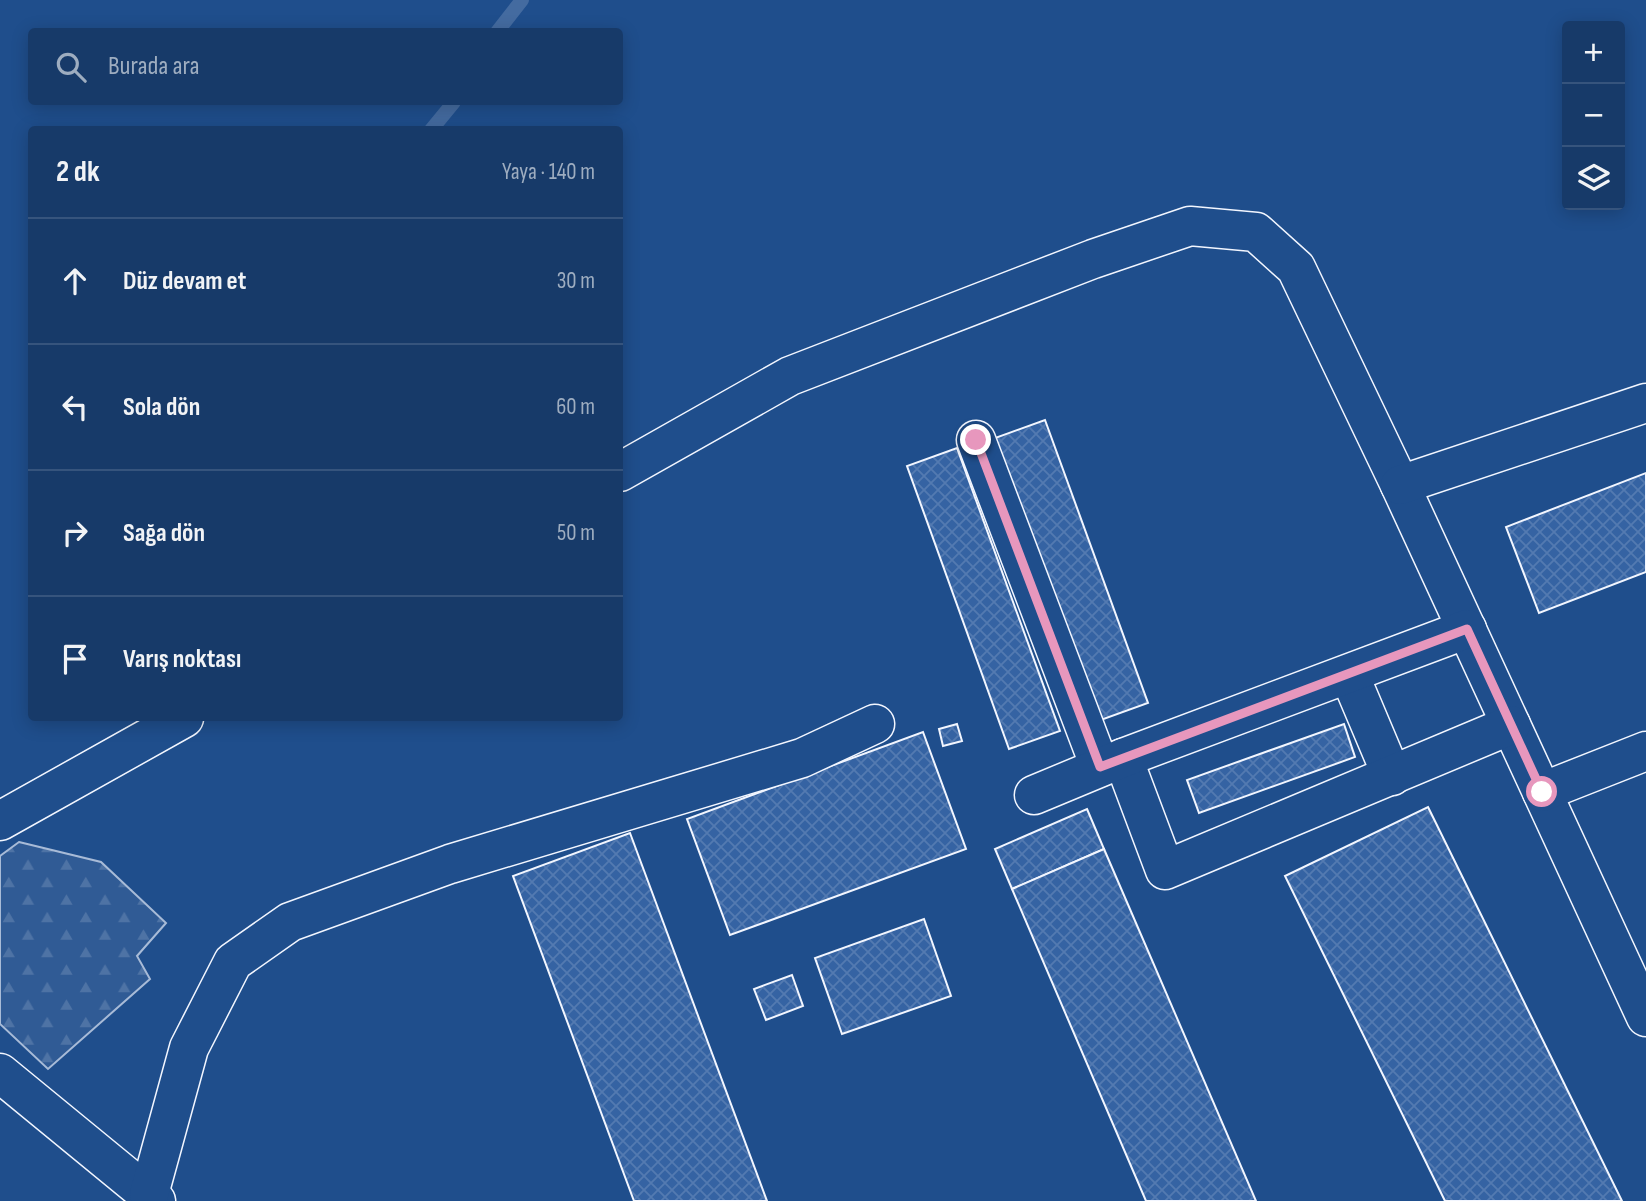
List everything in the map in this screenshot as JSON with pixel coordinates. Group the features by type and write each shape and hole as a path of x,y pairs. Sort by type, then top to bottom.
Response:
{"lane":[{"path":"623,470 790,376 1093,259 1189,226 1256,232 1296,268 1400,485 1646,1017"},
{"path":"1400,485 1646,403"},
{"path":"976,440 1111,762 1165,870 1511,725"},
{"path":"1034,795 1111,762 1467,629"},
{"path":"1349,674 1392,776"},
{"path":"0,821 179,721"},
{"path":"0,1073 152,1198 189,1048 233,962 290,922 450,864 802,758 874,724"},
{"path":"1542,792 1646,751"}],"green space":[{"path":"19,842 101,862 166,923 137,956 150,979 48,1069 0,1024 0,856"}],"building":[{"path":"1045,420 1148,703 1098,721 995,438"},
{"path":"957,448 1060,731 1009,749 907,466"},
{"path":"1646,473 1646,572 1539,613 1506,527"},
{"path":"957,724 962,741 943,746 939,729"},
{"path":"1344,724 1355,757 1199,813 1187,780"},
{"path":"923,732 966,849 730,935 687,819"},
{"path":"1428,807 1622,1201 1445,1201 1285,876"},
{"path":"1087,809 1104,849 1012,889 995,849"},
{"path":"630,833 767,1201 634,1201 513,876"},
{"path":"1104,849 1256,1201 1146,1201 1012,889"},
{"path":"924,919 951,996 842,1034 815,958"},
{"path":"792,975 803,1006 766,1020 754,989"}],"waterway":[{"path":"500,28 522,0"},
{"path":"434,126 452,105"}],"route":[{"path":"976,440 1100,767 1467,629 1542,792"}]}
